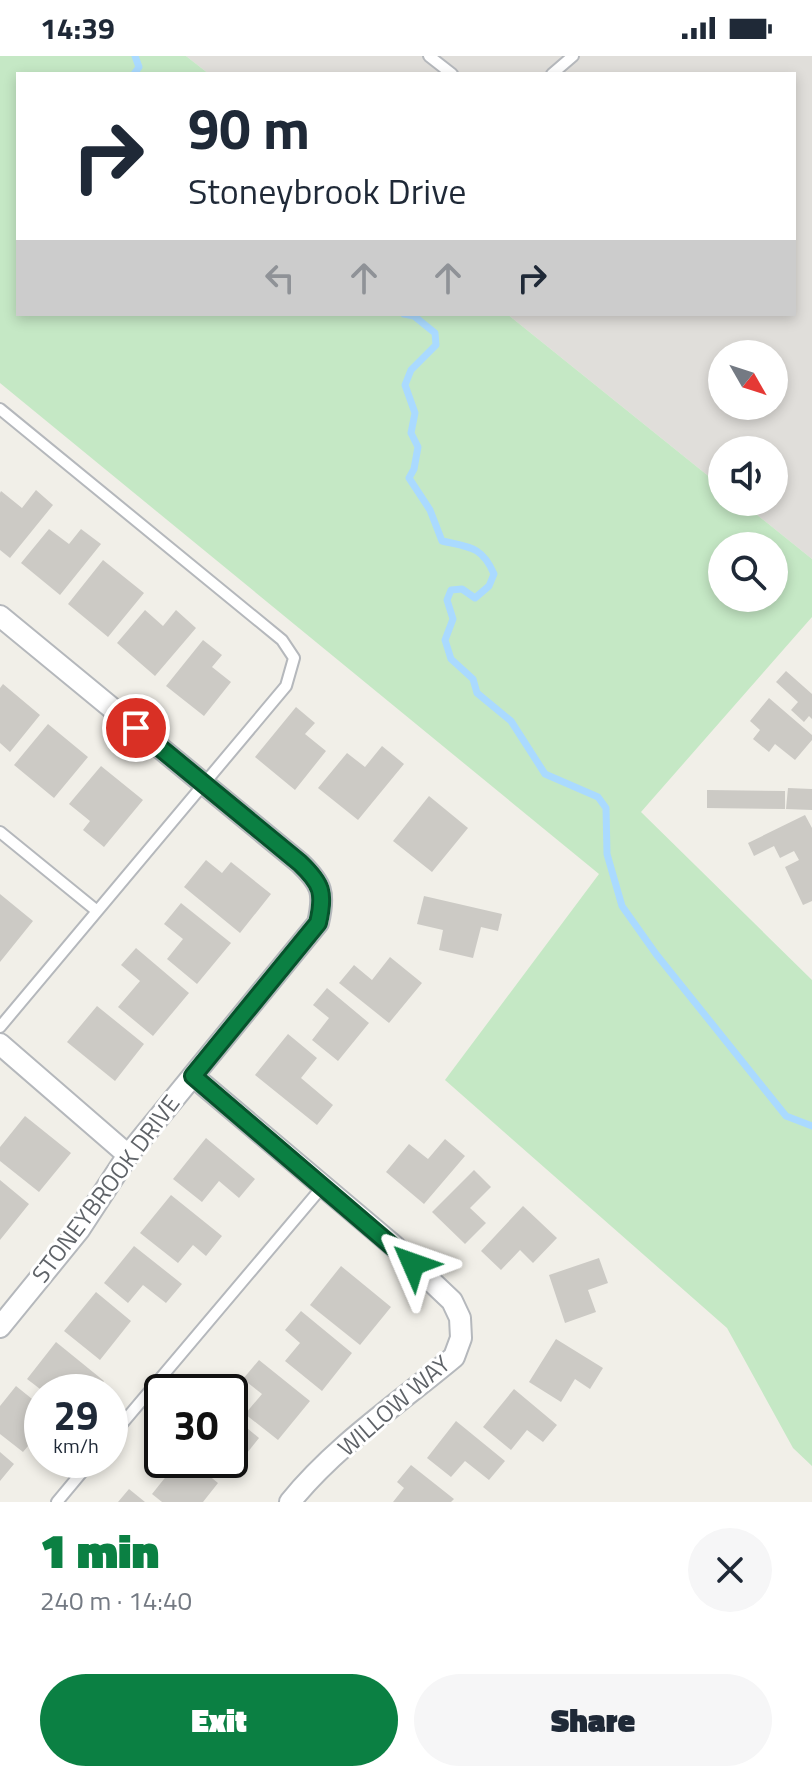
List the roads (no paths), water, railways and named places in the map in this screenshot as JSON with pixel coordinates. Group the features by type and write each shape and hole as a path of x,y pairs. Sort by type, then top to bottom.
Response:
{"street":[{"name":"STONEYBROOK DRIVE","path":"0,616 317,879 323,900 318,923 128,1155 79,1230 0,1327"},
{"path":"0,1044 128,1155"},
{"name":"WILLOW WAY","path":"193,1076 394,1246 452,1301 460,1318 461,1338 454,1357 357,1438 304,1485 290,1502"}],"lane":[{"path":"429,56 449,72"},
{"path":"554,72 573,56"},
{"path":"0,409 282,640 294,658 286,686 0,1027"},
{"path":"0,832 97,911"},
{"path":"128,1417 323,1186"},
{"path":"57,1502 77,1478"}],"waterway":[{"path":"135,56 139,67 135,72"},
{"path":"414,316 435,333 436,345 411,370 405,385 415,413 411,433 418,447 409,478 430,510 442,541 474,549 485,558 494,574 489,586 475,598 462,589 451,590 447,600 453,619 445,640 451,659 473,679 477,693 511,721 545,774 598,797 606,808 607,854 622,906 656,954 786,1116 812,1126"}]}
